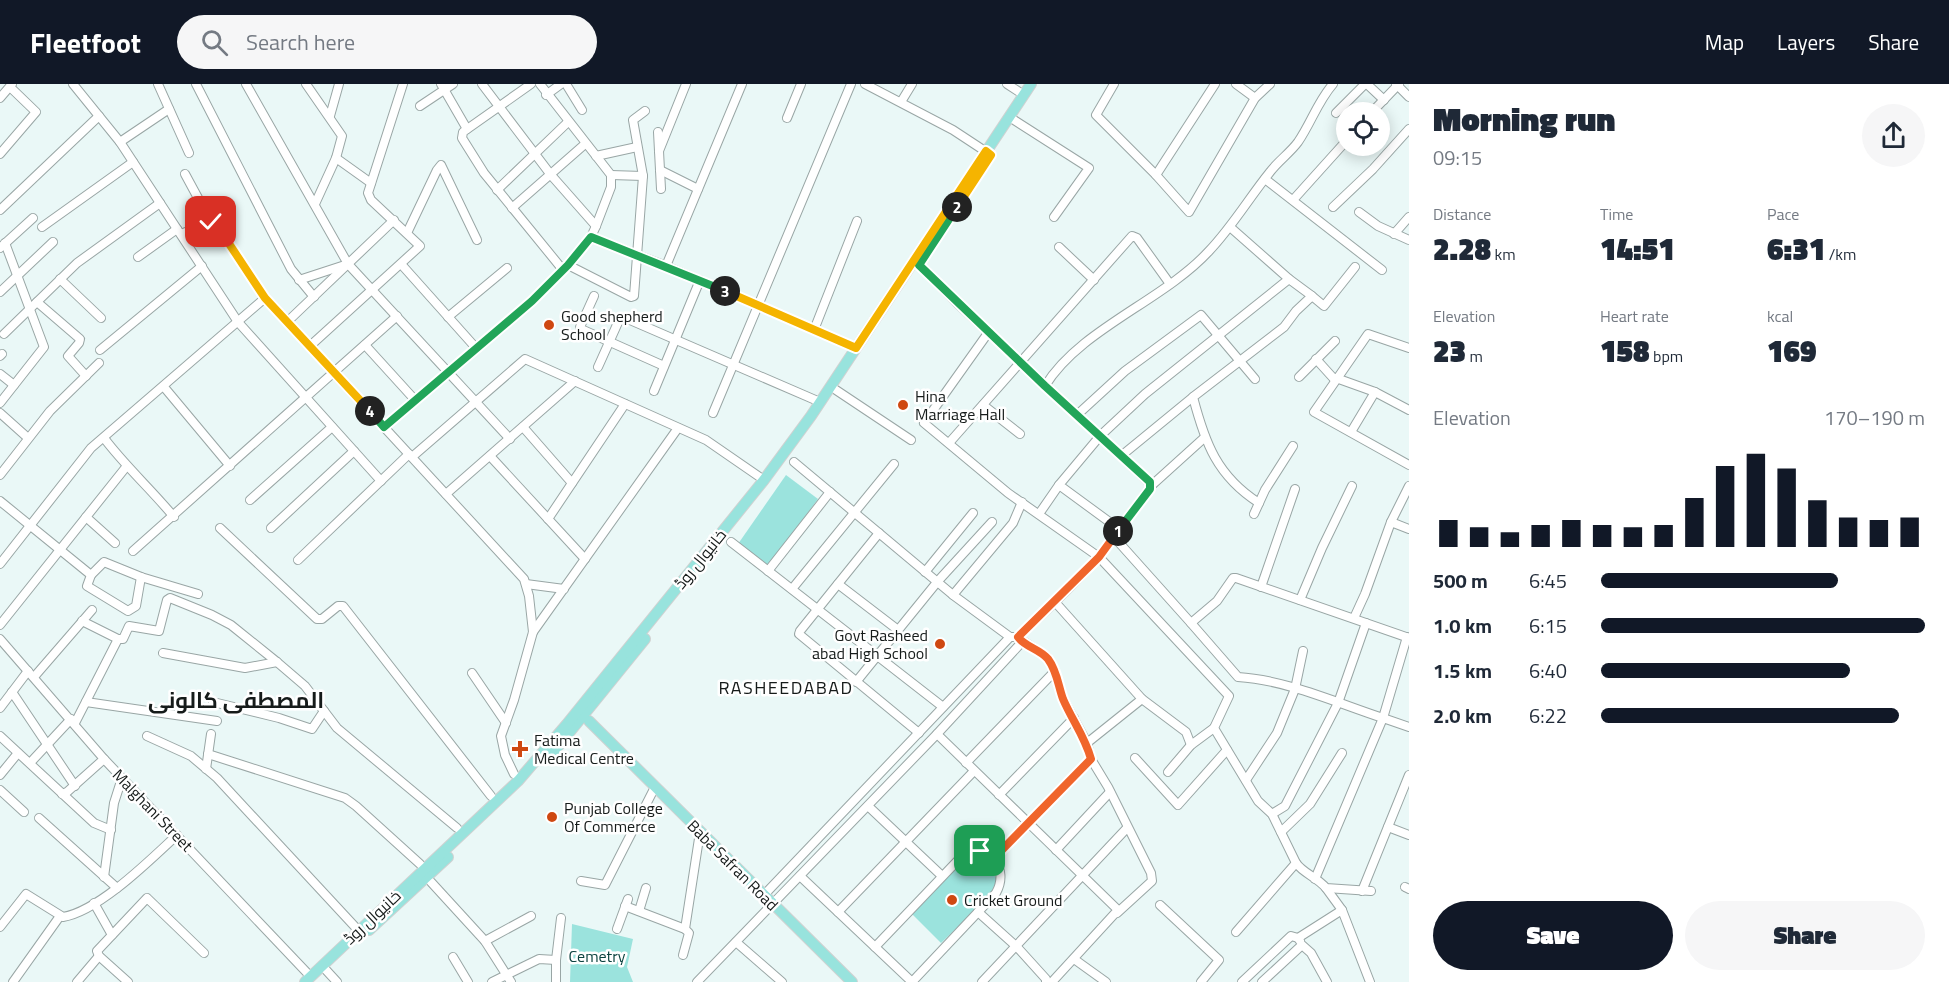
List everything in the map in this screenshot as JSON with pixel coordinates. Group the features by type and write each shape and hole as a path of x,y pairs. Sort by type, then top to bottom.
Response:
{"main road":[{"name":"خانیوال روڈ","path":"310,980 326,970 503,805 550,756 777,472 836,390 919,265 1031,84"},
{"name":"خانیوال روڈ","path":"310,980 358,930 518,781 567,724 764,480 1039,84"},
{"name":"Baba Safran Road","path":"589,722 852,982"}],"street":[{"path":"73,84 120,142 238,322 381,481"},
{"path":"158,84 189,153"},
{"path":"196,84 291,269 314,297"},
{"path":"246,84 348,264 510,439"},
{"path":"306,84 342,136 336,158 315,204"},
{"path":"330,116 339,84"},
{"path":"310,346 420,246 369,196 371,183 403,84"},
{"path":"420,106 442,87 453,84"},
{"path":"482,84 551,175 596,226"},
{"path":"531,84 467,129 461,135 463,141 497,190 566,268 632,297 638,256 643,176 633,120 645,111"},
{"path":"384,427 532,301 566,268 591,237 611,187 611,175 546,95 540,84"},
{"path":"546,95 563,84 582,110"},
{"path":"659,151 686,84"},
{"path":"666,266 742,84"},
{"path":"787,118 801,84"},
{"path":"713,414 851,84"},
{"path":"865,84 989,153"},
{"path":"901,102 912,84"},
{"path":"1007,84 1024,95"},
{"path":"1114,84 1096,115 1189,212 1255,98 1270,84"},
{"path":"1156,175 1215,84"},
{"path":"1236,84 1255,98"},
{"path":"1045,386 1054,371 1065,360 1194,267 1230,227 1264,179 1297,144 1325,93 1333,84"},
{"path":"1335,113 1366,84 1384,100 1397,85 1409,97"},
{"path":"0,98 11,85 36,112 0,154"},
{"path":"442,87 467,129"},
{"path":"120,142 169,109"},
{"path":"0,210 99,116"},
{"path":"1014,120 1089,168 1054,217"},
{"path":"497,190 568,122"},
{"path":"1333,207 1409,129"},
{"path":"657,132 661,189"},
{"path":"512,208 585,144"},
{"path":"596,156 637,147"},
{"path":"1293,200 1336,152"},
{"path":"336,158 371,183"},
{"path":"42,227 133,162"},
{"path":"407,233 436,170 441,165 477,240"},
{"path":"660,170 698,189"},
{"path":"185,174 211,222 216,224 265,298 526,584 533,632"},
{"path":"611,175 643,176"},
{"path":"1264,179 1382,270"},
{"path":"4,334 96,247 160,203"},
{"path":"1359,212 1394,234 1409,240"},
{"path":"1394,234 1409,217"},
{"path":"0,403 44,347 34,305 3,246 33,218"},
{"path":"287,321 394,220"},
{"path":"814,330 857,221"},
{"path":"138,257 179,232 211,222"},
{"path":"1230,227 1289,279 1324,306 1355,267"},
{"path":"949,443 1132,236 1137,238 1170,284"},
{"path":"591,237 700,280 856,348"},
{"path":"0,292 53,242"},
{"path":"1059,247 1094,280"},
{"path":"299,280 348,264"},
{"path":"401,264 476,348"},
{"path":"919,265 988,333 1152,485"},
{"path":"100,351 202,266"},
{"path":"448,317 507,268"},
{"path":"60,279 101,318"},
{"path":"1039,513 1100,436 1145,394 1289,279"},
{"path":"654,392 700,280"},
{"path":"1121,456 1284,327 1312,296"},
{"path":"594,297 580,329 664,366"},
{"path":"0,564 91,448 265,298"},
{"path":"34,305 80,339 68,356 86,376"},
{"path":"1077,415 1125,371 1201,315 1255,379"},
{"path":"134,551 397,316"},
{"path":"598,367 622,316 820,402"},
{"path":"988,333 924,423 1022,502 1099,557 1229,696 1214,728 1191,745 1168,772"},
{"path":"1409,348 1368,334 1314,412 1409,465"},
{"path":"1299,377 1335,341"},
{"path":"365,345 415,400"},
{"path":"298,560 410,455 525,359 706,440 764,480"},
{"path":"1316,360 1335,379 1375,392 1409,410"},
{"path":"0,475 54,406 99,363"},
{"path":"0,374 14,385"},
{"path":"446,494 574,381"},
{"path":"164,387 230,465"},
{"path":"836,390 911,440"},
{"path":"1351,432 1375,392"},
{"path":"1193,397 1204,438 1225,473 1242,492 1259,503"},
{"path":"548,519 625,404"},
{"path":"983,405 1020,434"},
{"path":"0,413 28,438"},
{"path":"250,500 332,427"},
{"path":"523,427 572,483"},
{"path":"514,774 501,744 501,736 533,632 678,428"},
{"path":"104,438 126,467 151,489 174,517"},
{"path":"764,895 943,707 1055,602 1099,557 1152,485 1204,438"},
{"path":"1254,514 1293,446"},
{"path":"271,528 354,452"},
{"path":"490,456 585,559"},
{"path":"794,462 953,595 1047,657 1055,671 1063,699 1087,743 1091,759 1151,873 1152,881 1117,913 1052,982"},
{"path":"792,589 894,464"},
{"path":"0,625 126,467"},
{"path":"1059,485 1117,533 1238,677 1252,678 1295,689 1409,727"},
{"path":"1300,600 1322,548 1353,486"},
{"path":"1354,618 1365,594 1390,522 1409,486"},
{"path":"1261,586 1295,489"},
{"path":"768,571 830,492"},
{"path":"0,501 91,575"},
{"path":"953,595 1013,523 1022,502"},
{"path":"925,572 974,513"},
{"path":"86,517 115,543"},
{"path":"856,682 938,581 992,522"},
{"path":"1390,522 1409,529"},
{"path":"220,528 317,618 322,620 338,606 344,606 490,796"},
{"path":"879,533 799,634 919,733"},
{"path":"731,542 943,707"},
{"path":"141,577 136,606 128,611 87,586 91,575 104,562 141,577 198,594"},
{"path":"1191,623 1217,601 1233,578 1408,637 1383,718 1315,879"},
{"path":"526,584 564,589"},
{"path":"838,584 898,630"},
{"path":"82,621 118,639 123,639 129,626 159,631 167,600 170,598 231,625 305,686 337,728 457,828"},
{"path":"1055,602 1143,699 1186,732 1191,745"},
{"path":"0,708 12,692 92,610"},
{"path":"1272,814 1285,806 1338,703 1366,623"},
{"path":"697,982 936,734 1017,638"},
{"name":"Malghani Street","path":"0,639 104,759 310,980"},
{"path":"30,764 73,721 86,702 118,639"},
{"path":"1246,780 1277,733 1295,689 1303,651"},
{"path":"163,653 244,668 277,662"},
{"path":"966,763 1055,671"},
{"path":"472,673 506,723"},
{"path":"12,692 75,786"},
{"path":"1087,743 1143,699"},
{"path":"86,702 217,721"},
{"path":"213,702 312,729 324,711"},
{"path":"999,795 1074,718"},
{"path":"1214,728 1258,801 1272,814 1296,863 1303,872 1326,888 1342,910 1370,982"},
{"path":"206,769 211,734"},
{"path":"936,734 1118,909 1117,913"},
{"path":"0,736 94,823 111,830"},
{"path":"147,736 191,756 206,769 244,806 358,930"},
{"path":"1135,758 1178,805 1227,750"},
{"path":"0,775 18,753"},
{"path":"1281,832 1310,804 1342,753"},
{"path":"208,754 345,798 420,864"},
{"path":"62,794 75,786 104,759"},
{"path":"994,858 1091,759"},
{"path":"838,912 974,771"},
{"path":"1326,888 1366,891 1409,775"},
{"path":"104,877 114,803 122,778"},
{"path":"581,881 605,885 655,787"},
{"path":"0,790 24,812"},
{"path":"1056,850 1110,792"},
{"path":"868,806 942,876"},
{"path":"39,818 117,888"},
{"path":"1388,827 1409,835"},
{"path":"982,982 1127,828"},
{"path":"683,955 689,933 686,928 700,832"},
{"path":"0,927 26,894 60,916 67,917 94,903 117,888 177,835"},
{"path":"800,876 838,912 875,947 912,982 978,912 1000,885 1000,869 994,858 980,851 970,852 957,860 875,947"},
{"path":"1236,932 1296,863"},
{"path":"431,882 485,941 509,978"},
{"path":"639,911 646,888"},
{"path":"128,982 99,956 97,951 148,898 204,953"},
{"path":"94,903 112,935"},
{"path":"617,928 627,903 639,911 686,928"},
{"path":"1160,905 1219,960 1200,982"},
{"path":"1262,982 1300,941 1342,910"},
{"path":"978,912 1017,947 1046,979 1046,982"},
{"path":"13,982 60,916"},
{"path":"485,941 531,916"},
{"path":"556,982 561,918"},
{"path":"1242,982 1291,936 1300,941 1311,953 1327,982"},
{"path":"736,942 782,982"},
{"path":"77,982 99,956"},
{"path":"453,957 468,982"},
{"path":"492,982 509,978 539,959 556,960"},
{"path":"1074,959 1106,982"},
{"path":"326,970 337,982"}],"green space":[{"path":"786,475 818,499 767,568 738,544"},
{"path":"965,860 985,864 997,880 989,897 941,943 910,912 953,866"},
{"name":"Cemetry","path":"572,924 633,939 627,967 633,982 570,982"}],"place":[{"name":"Good shepherd School","path":"549,325"},
{"name":"Hina Marriage Hall","path":"903,405"},
{"name":"Govt Rasheed abad High School","path":"940,644"},
{"name":"Fatima Medical Centre","path":"520,749"},
{"name":"Punjab College Of Commerce","path":"552,817"},
{"name":"Cricket Ground","path":"952,900"}],"district":[{"name":"RASHEEDABAD","path":"786,687"},
{"name":"المصطفی کالونی","path":"236,700"}],"route":[{"path":"211,222 216,224 265,298 384,427 532,301 568,265 591,237 666,266 856,348 986,151 991,155 919,265 1152,485 1099,557 1018,637 1022,642 1047,657 1055,671 1063,699 1087,743 1091,759 994,858 980,851"}]}
